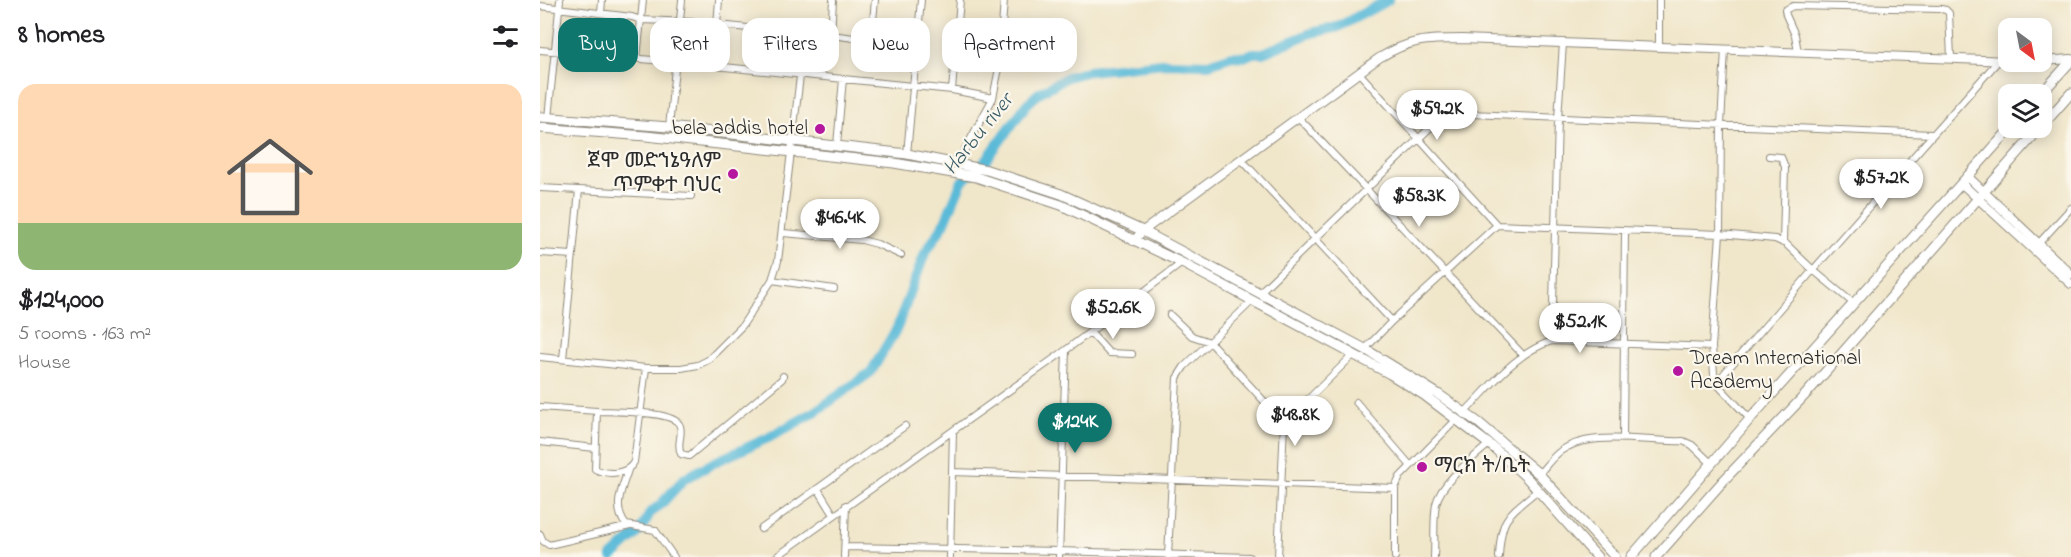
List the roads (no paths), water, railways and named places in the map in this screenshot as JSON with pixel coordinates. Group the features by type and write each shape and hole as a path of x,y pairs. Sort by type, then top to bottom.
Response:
{"main road":[{"path":"2050,84 2071,60"},
{"path":"2052,115 2071,93"},
{"path":"544,118 669,127 837,145 907,154 958,170"},
{"path":"540,128 646,136 976,172 1061,206 1256,297"},
{"path":"1630,557 1750,419 2002,138"},
{"path":"1656,557 1724,480 1807,393 2031,138"},
{"path":"976,172 987,170 1061,194 1143,231 1330,337 1365,349 1399,368 1539,474 1614,556 1638,549"},
{"path":"1330,337 1353,355 1461,415 1538,490 1597,557"}],"street":[{"path":"544,118 555,52 560,0"},
{"path":"601,13 602,0"},
{"path":"638,48 643,0"},
{"path":"680,18 682,0"},
{"path":"718,18 719,0"},
{"path":"832,18 833,0"},
{"path":"873,18 875,0"},
{"path":"919,18 921,0"},
{"path":"952,90 960,0"},
{"path":"958,170 993,98 999,68 1004,0"},
{"path":"1659,0 1659,47"},
{"path":"540,6 650,21"},
{"path":"1798,52 1795,35 1785,10 1793,6 1941,9 1950,13 1951,58"},
{"path":"1133,241 1143,231 1241,159 1392,51 1422,40 1998,60"},
{"path":"1552,341 1558,119 1563,44"},
{"path":"540,50 558,52"},
{"path":"1725,50 1721,125 1720,234 1712,347 1716,383 1750,419"},
{"path":"2052,62 2071,60"},
{"path":"2052,62 2062,71"},
{"path":"1716,383 1932,135 1998,66"},
{"path":"730,68 952,90 993,98"},
{"path":"669,127 674,72"},
{"path":"540,357 646,368 681,368 698,365 708,360 742,326 772,280 778,261 800,72"},
{"path":"907,154 913,72"},
{"path":"1360,74 1497,225"},
{"path":"837,145 843,79"},
{"path":"1168,555 1177,378 1184,367 1315,239 1439,119 1449,113 1932,135"},
{"path":"1299,118 1523,355"},
{"path":"1769,156 1781,157 1785,167 1783,243"},
{"path":"1241,159 1392,321"},
{"path":"1964,180 2039,243 2071,274"},
{"path":"540,188 690,195"},
{"path":"562,359 579,190"},
{"path":"1981,195 2071,284"},
{"path":"2039,243 2071,208"},
{"path":"1365,349 1392,321 1497,225 1625,232 1720,234 1775,239 1783,243 1853,303"},
{"path":"1623,438 1625,232"},
{"path":"783,233 862,240 901,255"},
{"path":"540,253 573,255"},
{"path":"776,557 1066,350 1182,263"},
{"path":"772,280 834,289"},
{"path":"1170,315 1192,336 1210,342 1284,423"},
{"path":"1090,332 1109,353 1132,354"},
{"path":"1395,557 1395,488 1400,477 1523,355 1539,345 1552,341 1712,347"},
{"path":"1059,554 1066,350"},
{"path":"1278,557 1284,423 1353,355"},
{"path":"646,368 634,462 628,470 618,501 618,509 626,525 648,527 657,532 674,557"},
{"path":"540,407 640,413 674,418 680,424 681,431 678,447 681,454 689,456 783,376"},
{"path":"1356,402 1410,465"},
{"path":"597,411 594,465 599,471 620,473 628,470"},
{"path":"761,529 905,426"},
{"path":"950,557 953,431"},
{"path":"1539,474 1565,448 1602,438 1683,441 1692,445 1712,464"},
{"path":"540,442 595,448"},
{"path":"1434,557 1435,508 1438,498 1457,472 1489,444"},
{"path":"953,472 1395,488"},
{"path":"818,489 834,515"},
{"path":"1499,557 1504,520 1538,490"},
{"path":"844,557 846,506"},
{"path":"540,534 543,541 549,545 631,526"},
{"path":"845,547 1249,557"}],"waterway":[{"name":"Harbu river","path":"612,557 641,530 650,513 684,479 815,412 871,372 897,328 925,253 944,224 962,181 984,163 1027,104 1039,93 1067,77 1089,71 1163,63 1209,64 1232,56 1244,57 1253,53 1263,53 1311,33 1338,27 1388,0"}],"place":[{"name":"bela addis hotel","path":"820,129"},
{"name":"ጀሞ መድኀኔዓለም ጥምቀተ ባህር","path":"733,174"},
{"name":"Dream International Academy","path":"1678,371"},
{"name":"ማርክ ት/ቤት","path":"1422,467"}]}
